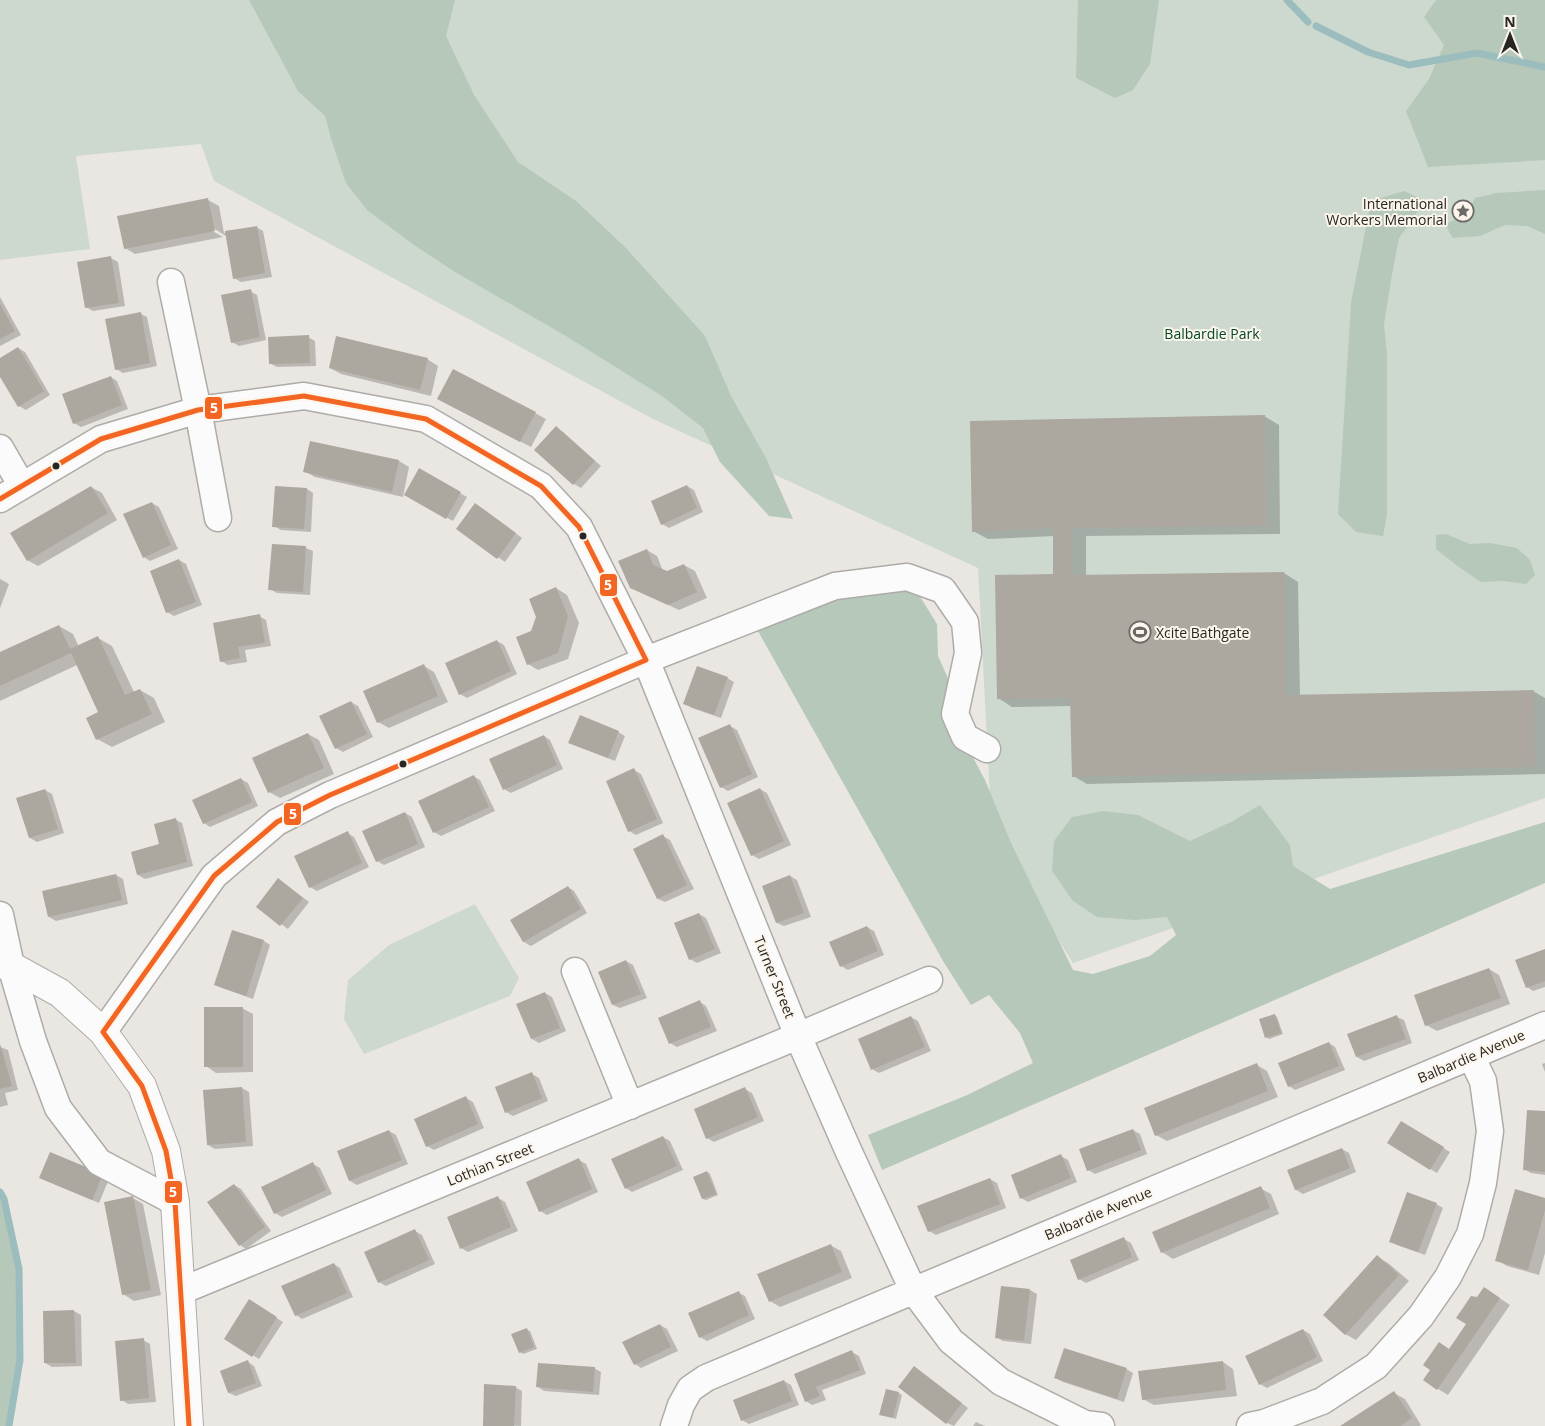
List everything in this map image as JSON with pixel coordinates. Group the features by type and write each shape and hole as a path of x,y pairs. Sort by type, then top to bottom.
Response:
{"main road":[{"path":"5,965 60,993 103,1032 142,1086 166,1151 175,1202 190,1426"}],"street":[{"path":"171,282 218,518"},
{"name":"Turner Street","path":"11,493 101,439 198,410 304,396 426,419 541,486 579,527 646,660 798,1036 913,1290 951,1341 1001,1382 1085,1424 1101,1426"},
{"path":"0,448 11,493"},
{"path":"103,1032 214,876 277,822 330,795 646,660 834,586 907,577 943,590 965,622 968,653 955,714 965,737 988,749"},
{"path":"0,915 5,965 58,1108 99,1162 175,1202"},
{"path":"575,971 630,1106"},
{"name":"Lothian Street","path":"180,1291 630,1106 929,980"},
{"name":"Balbardie Avenue","path":"674,1426 681,1405 690,1388 706,1378 1545,1026"},
{"path":"1250,1426 1264,1423 1322,1401 1376,1366 1421,1316 1448,1277 1470,1234 1483,1183 1490,1131 1483,1081 1471,1056"}],"green space":[{"name":"Balbardie Park","path":"0,0 1545,0 1545,798 1073,963 992,835 978,568 653,419 214,181 201,144 76,156 90,249 0,260"},
{"path":"249,0 455,0 446,36 474,95 518,162 576,201 626,248 705,336 731,396 765,456 793,519 769,516 720,462 703,428 662,396 566,336 455,272 414,245 367,210 346,183 325,116 298,91"},
{"path":"1078,0 1159,0 1150,64 1133,90 1115,98 1076,78"},
{"path":"1436,0 1545,0 1545,160 1428,167 1406,111 1429,79 1444,45 1424,17"},
{"path":"1545,190 1545,234 1527,226 1505,225 1480,236 1453,238 1445,225 1468,212 1475,198 1496,193"},
{"path":"1404,191 1424,200 1399,238 1384,325 1387,354 1387,515 1383,536 1356,532 1338,514 1351,303 1371,201"},
{"path":"1446,534 1470,544 1490,543 1517,548 1530,560 1535,575 1526,584 1503,581 1481,582 1436,549 1436,535"},
{"path":"914,587 937,624 938,656 950,683 954,722 985,780 1011,843 1073,970 1093,974 1150,956 1176,935 1167,917 1135,920 1097,917 1073,901 1052,871 1054,841 1072,817 1103,811 1138,815 1190,841 1233,821 1260,805 1290,845 1293,866 1330,889 1545,822 1545,883 882,1170 868,1135 965,1096 1033,1063 1020,1033 989,995 971,1005 943,961 754,624 812,599"},
{"path":"475,904 519,978 510,996 364,1054 344,1019 348,980 389,945"},
{"path":"0,1192 4,1199 19,1269 20,1360 9,1426 0,1426"}],"building":[{"path":"208,198 215,231 124,249 117,216"},
{"path":"257,226 265,273 233,279 225,231"},
{"path":"111,256 119,303 85,308 77,262"},
{"path":"251,289 260,337 231,343 221,295"},
{"path":"0,304 15,331 0,339"},
{"path":"141,312 150,363 115,370 105,319"},
{"path":"309,335 310,363 269,364 268,337"},
{"path":"336,336 428,358 420,390 329,368"},
{"path":"18,347 44,391 18,407 0,377 0,358"},
{"path":"453,369 536,412 520,442 437,399"},
{"path":"111,376 122,405 73,424 62,394"},
{"name":"Xcite Bathgate","path":"1265,415 1266,526 1072,528 1072,575 1284,572 1286,695 1534,690 1535,767 1072,777 1070,698 997,699 995,575 1053,574 1053,528 972,532 970,421"},
{"path":"556,426 595,461 573,485 534,450"},
{"path":"310,441 399,460 392,492 303,472"},
{"path":"419,468 461,492 446,519 404,495"},
{"path":"687,485 697,508 661,525 651,501"},
{"path":"91,486 108,513 27,561 10,533"},
{"path":"275,486 307,488 304,529 272,527"},
{"path":"152,502 171,545 143,558 123,514"},
{"path":"475,503 516,533 497,559 456,529"},
{"path":"272,544 306,546 303,592 268,590"},
{"path":"647,549 653,565 667,571 684,564 697,592 668,605 630,588 618,561"},
{"path":"179,559 196,602 166,613 150,571"},
{"path":"556,587 568,616 558,653 527,665 516,637 531,631 536,617 529,599"},
{"path":"260,614 265,643 238,647 240,658 220,662 213,623"},
{"path":"59,625 70,649 98,636 125,695 140,689 152,714 96,740 86,718 98,712 71,653 0,686 0,652"},
{"path":"497,640 511,671 459,695 445,663"},
{"path":"424,664 438,696 377,723 363,691"},
{"path":"697,666 728,677 714,715 683,704"},
{"path":"351,701 367,734 335,749 319,716"},
{"path":"580,715 619,731 608,758 568,743"},
{"path":"730,724 752,774 720,788 698,738"},
{"path":"308,733 324,768 268,793 252,758"},
{"path":"544,735 557,765 503,790 489,759"},
{"path":"634,768 657,819 628,832 606,781"},
{"path":"474,775 489,807 433,833 418,801"},
{"path":"241,778 252,802 203,824 192,800"},
{"path":"760,788 784,841 751,856 727,803"},
{"path":"45,789 58,829 29,838 16,798"},
{"path":"405,812 418,844 376,862 362,831"},
{"path":"176,818 187,862 137,875 131,852 159,844 154,824"},
{"path":"348,831 362,863 309,888 294,856"},
{"path":"663,834 687,885 657,899 633,849"},
{"path":"116,874 122,900 48,917 42,891"},
{"path":"790,875 804,913 776,923 762,886"},
{"path":"278,878 303,898 280,926 256,907"},
{"path":"568,886 581,909 523,942 510,920"},
{"path":"699,913 715,949 689,960 674,923"},
{"path":"867,926 878,951 840,967 829,942"},
{"path":"232,930 264,940 246,996 214,985"},
{"path":"1545,949 1545,981 1526,988 1515,960"},
{"path":"626,960 641,994 612,1005 598,972"},
{"path":"1489,968 1501,998 1425,1026 1414,995"},
{"path":"545,992 560,1028 531,1039 516,1004"},
{"path":"700,1000 711,1027 669,1044 658,1018"},
{"path":"204,1007 243,1007 243,1067 204,1067"},
{"path":"1275,1014 1281,1033 1265,1038 1259,1019"},
{"path":"1397,1015 1406,1039 1356,1057 1347,1034"},
{"path":"911,1016 925,1047 871,1070 858,1039"},
{"path":"1329,1042 1339,1066 1288,1087 1278,1063"},
{"path":"0,1044 12,1086 0,1089"},
{"path":"1257,1063 1268,1091 1155,1136 1144,1108"},
{"path":"532,1072 542,1098 505,1113 495,1087"},
{"path":"242,1087 246,1142 207,1145 203,1090"},
{"path":"745,1087 758,1117 706,1139 694,1109"},
{"path":"466,1096 478,1124 426,1147 414,1119"},
{"path":"1527,1110 1545,1111 1545,1172 1523,1170"},
{"path":"1401,1121 1444,1147 1430,1170 1387,1143"},
{"path":"1133,1129 1141,1150 1087,1171 1079,1149"},
{"path":"389,1130 402,1160 349,1181 337,1151"},
{"path":"663,1136 677,1166 625,1189 611,1159"},
{"path":"1342,1148 1350,1168 1295,1190 1287,1170"},
{"path":"50,1152 103,1174 92,1200 39,1178"},
{"path":"1061,1154 1071,1178 1020,1199 1011,1175"},
{"path":"579,1158 592,1189 539,1212 526,1182"},
{"path":"313,1162 326,1190 274,1214 261,1187"},
{"path":"707,1171 716,1194 702,1199 693,1177"},
{"path":"990,1178 1000,1204 928,1232 917,1206"},
{"path":"234,1184 265,1227 239,1246 207,1202"},
{"path":"1261,1186 1270,1208 1161,1253 1152,1232"},
{"path":"1515,1189 1545,1198 1545,1210 1528,1270 1495,1261"},
{"path":"1407,1192 1437,1203 1418,1252 1389,1242"},
{"path":"133,1196 151,1290 122,1295 104,1202"},
{"path":"498,1196 511,1227 460,1249 447,1217"},
{"path":"415,1229 429,1260 378,1283 364,1252"},
{"path":"1124,1237 1132,1257 1078,1280 1070,1260"},
{"path":"831,1244 842,1272 769,1302 757,1274"},
{"path":"1377,1255 1399,1275 1345,1335 1323,1315"},
{"path":"334,1263 347,1293 295,1316 281,1286"},
{"path":"1001,1286 1030,1289 1024,1341 995,1338"},
{"path":"1484,1287 1500,1298 1437,1390 1423,1380 1430,1370 1423,1365 1439,1342 1449,1349 1466,1324 1456,1318 1471,1296 1477,1297"},
{"path":"739,1291 749,1315 699,1338 688,1313"},
{"path":"249,1299 277,1317 252,1357 224,1339"},
{"path":"74,1310 76,1363 44,1363 43,1311"},
{"path":"660,1324 671,1347 634,1365 622,1342"},
{"path":"527,1328 534,1347 519,1353 511,1334"},
{"path":"1303,1329 1317,1357 1259,1385 1245,1356"},
{"path":"144,1338 149,1398 120,1401 115,1341"},
{"path":"1064,1348 1127,1368 1117,1399 1054,1378"},
{"path":"852,1350 860,1370 816,1387 820,1396 805,1402 794,1374"},
{"path":"248,1360 256,1383 228,1393 220,1371"},
{"path":"1223,1361 1226,1390 1142,1400 1138,1371"},
{"path":"538,1363 595,1367 593,1392 536,1387"},
{"path":"914,1366 962,1403 946,1424 898,1387"},
{"path":"784,1380 792,1401 741,1421 733,1400"},
{"path":"484,1384 516,1386 514,1426 483,1426"},
{"path":"886,1389 899,1392 893,1418 879,1415"},
{"path":"1394,1391 1412,1418 1400,1426 1340,1426"}],"waterway":[{"path":"1287,0 1308,22"},
{"path":"1316,26 1368,52 1409,65 1477,53 1545,67"},
{"path":"0,1192 4,1199 19,1269 20,1360 9,1426"}],"transit line":[{"name":"5","path":"0,499 101,439 198,410 304,396 426,419 541,486 579,527 646,660 330,795 277,822 214,876 103,1032 142,1086 166,1151 175,1202 189,1426"}],"place":[{"name":"International Workers Memorial","path":"1463,211"},
{"name":"Xcite Bathgate","path":"1140,632"}]}
